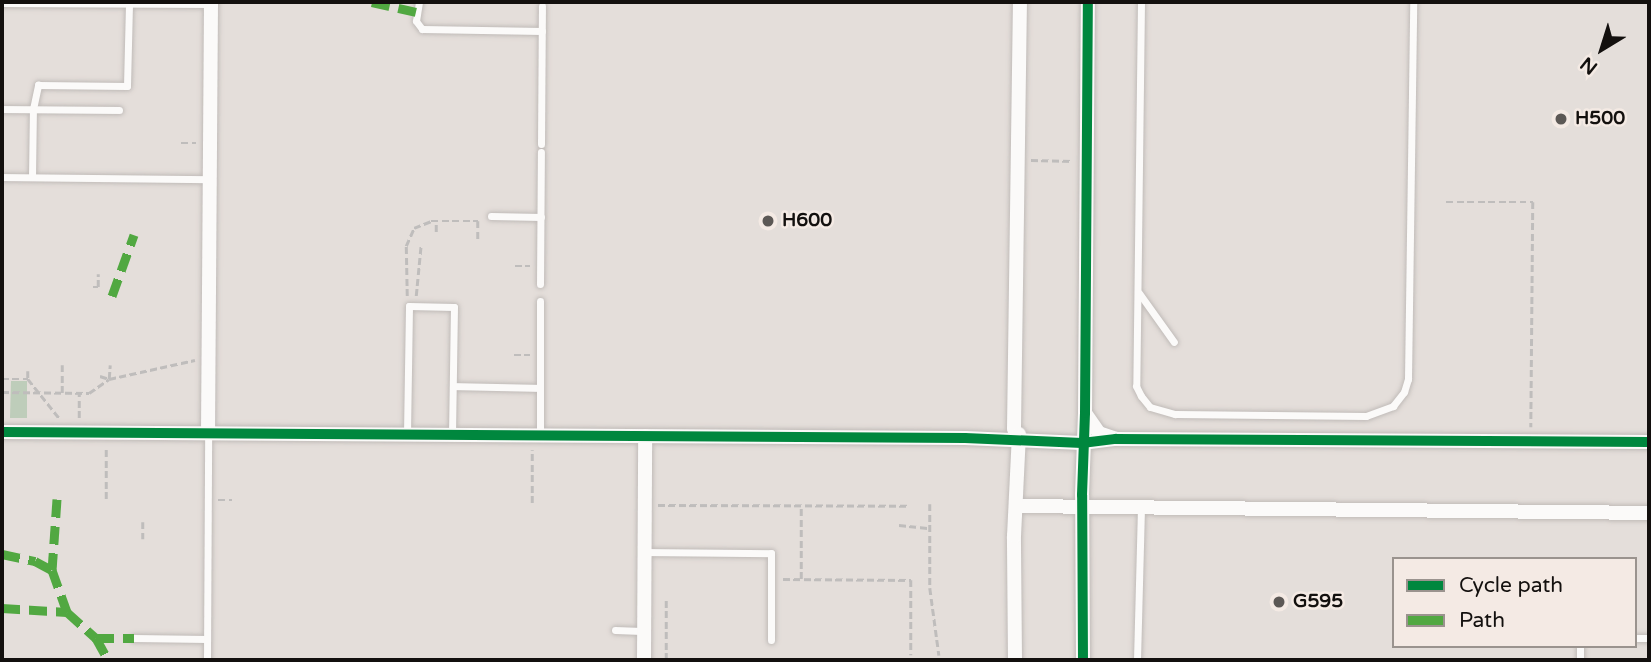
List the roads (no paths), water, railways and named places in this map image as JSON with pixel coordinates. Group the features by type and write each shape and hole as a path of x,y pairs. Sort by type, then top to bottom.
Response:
{"street":[{"path":"1015,660 1020,2"},
{"path":"1083,660 1082,443 1085,413 1088,2"},
{"path":"208,433 211,3"},
{"path":"1085,413 1099,433 1116,439"},
{"path":"2,432 965,438 1082,443 1116,439 1649,443"},
{"path":"644,660 645,436"},
{"path":"1017,506 1649,513"}],"lane":[{"path":"419,2 416,21 422,29 542,32"},
{"path":"1141,2 1136,386 1145,402 1158,410 1175,414 1366,416 1393,406 1407,386 1413,2"},
{"path":"5,3 211,3"},
{"path":"32,177 33,109 38,85 127,86 129,3"},
{"path":"540,284 542,6"},
{"path":"2,108 119,110"},
{"path":"2,177 210,179"},
{"path":"491,216 541,217"},
{"path":"1138,292 1174,342"},
{"path":"540,301 540,435"},
{"path":"407,434 412,306 454,307 452,435"},
{"path":"453,386 540,388"},
{"path":"207,659 208,433"},
{"path":"1137,660 1141,509"},
{"path":"645,552 771,553 771,640"},
{"path":"615,630 644,631"},
{"path":"134,638 207,639"}],"place":[{"name":"H500","path":"1561,119"},
{"name":"H600","path":"768,221"},
{"name":"G595","path":"1279,602"}]}
